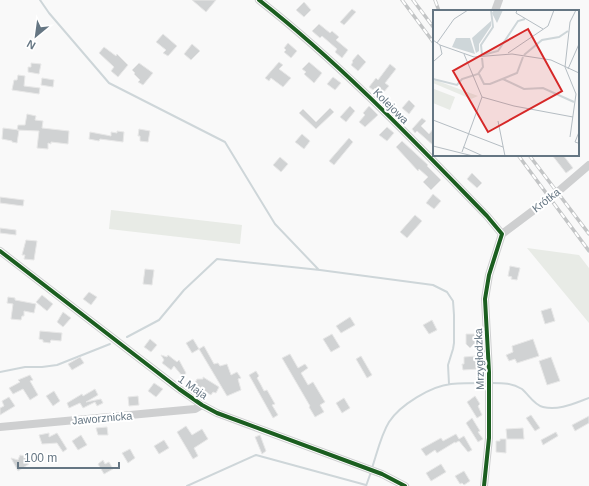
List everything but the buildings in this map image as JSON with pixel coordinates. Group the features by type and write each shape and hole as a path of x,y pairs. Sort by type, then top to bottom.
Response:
{"street":[{"name":"Kolejowa","path":"259,0 319,50 366,94 487,216 502,234"},
{"path":"495,10 499,0"},
{"name":"Krótka","path":"502,234 554,195 589,165"},
{"name":"Mrzygłodzka","path":"484,486 489,438 489,389 485,299 489,275 502,234"},
{"name":"1 Maja","path":"0,251 179,389 202,405 217,413 382,474 404,486"},
{"name":"Jaworznicka","path":"0,427 195,409 202,405"}],"shaded area":[{"path":"111,210 242,225 240,244 109,229"},
{"path":"527,248 579,255 589,268 589,323"}],"waterway":[{"path":"40,0 49,13 109,83 225,142 275,224 319,270"},
{"path":"127,337 159,320 184,290 217,259 320,270 433,285 447,292 453,301 454,343 448,365 449,384"},
{"path":"0,372 25,367 57,365 110,344"},
{"path":"372,468 386,427 394,416 408,403 434,388 451,384 487,383"},
{"path":"492,383 507,384 518,387 537,404 549,408 567,406 589,398"},
{"path":"187,486 256,455 366,485"},
{"path":"366,486 371,472"}],"railway":[{"path":"402,0 433,42"},
{"path":"413,0 433,27"},
{"path":"435,0 439,10"},
{"path":"519,156 589,251"},
{"path":"530,156 589,234"}],"cycle path":[{"path":"259,0 290,25 377,104 487,216 502,234 489,275 485,299 489,372 489,438 484,486"},
{"path":"0,251 179,389 202,405 217,413 382,474 405,486"}]}
